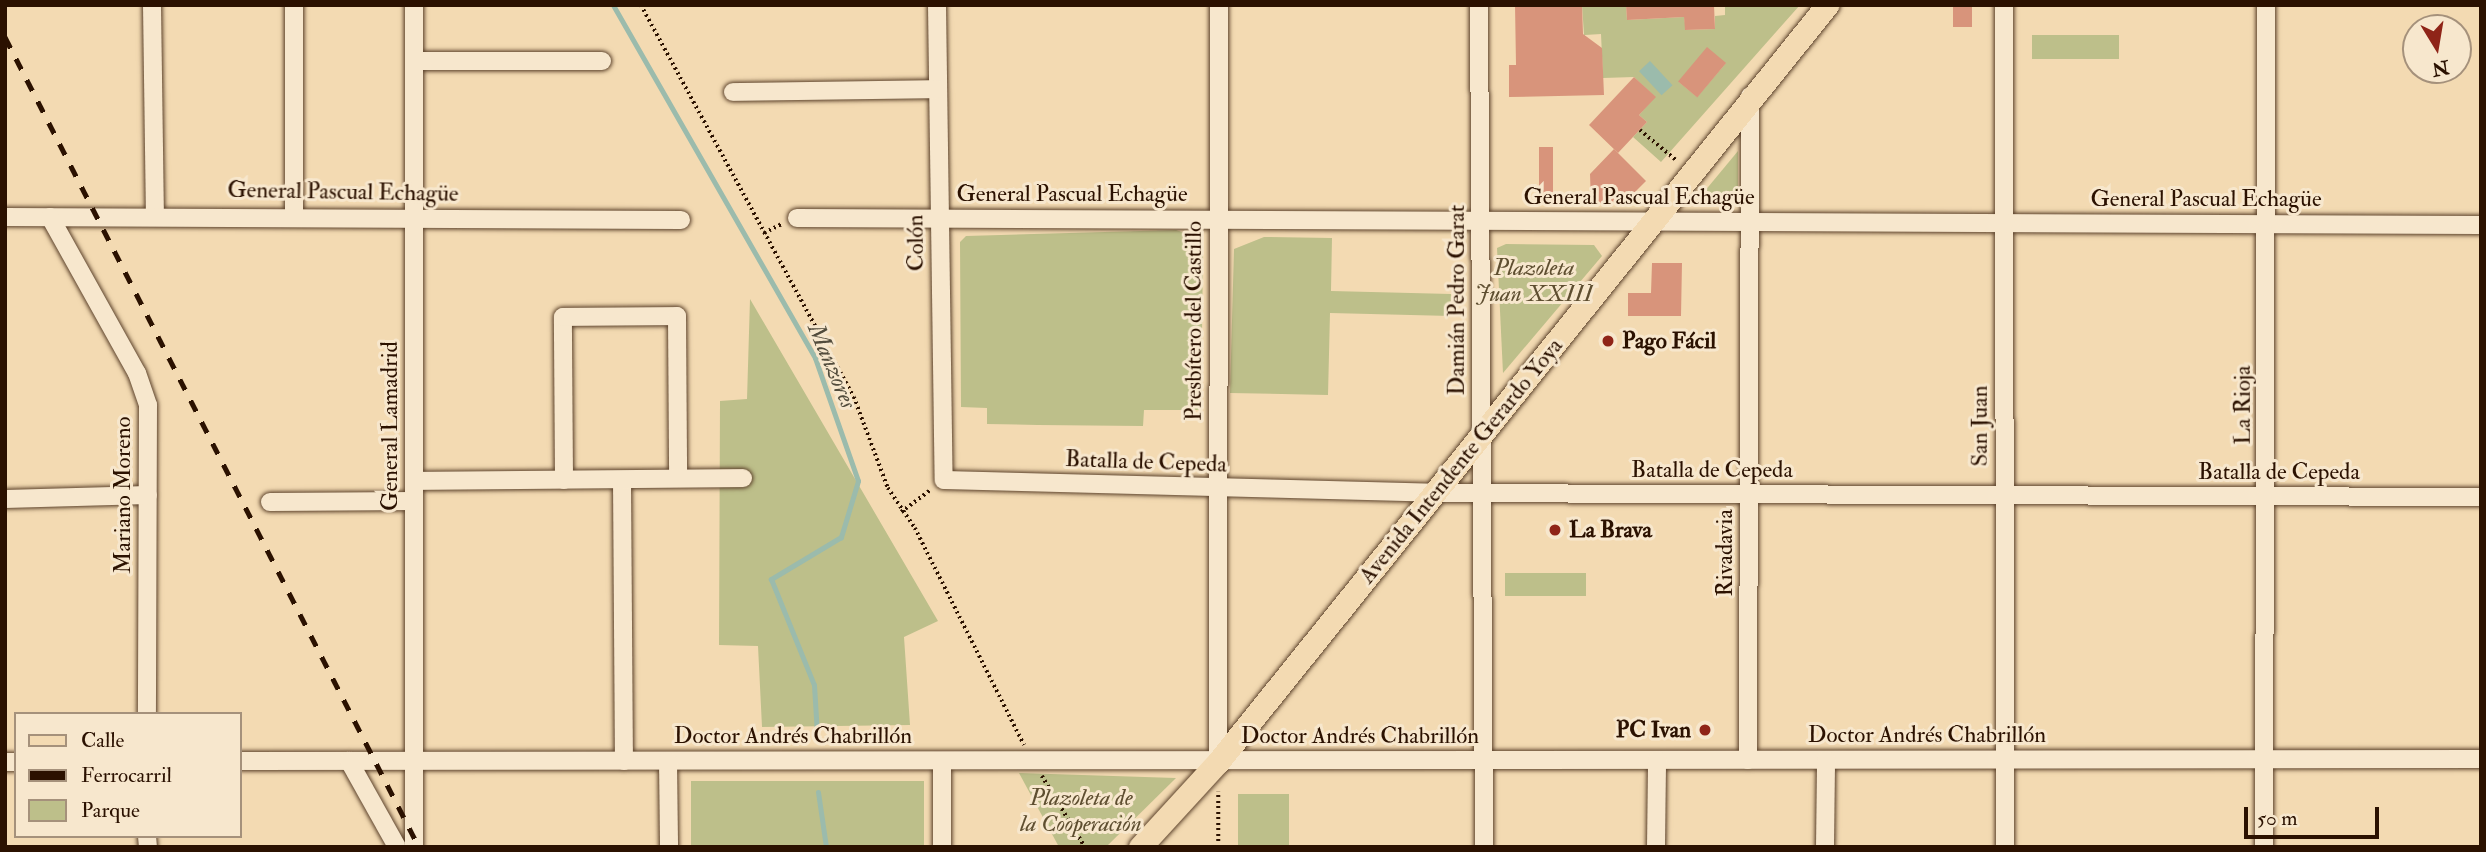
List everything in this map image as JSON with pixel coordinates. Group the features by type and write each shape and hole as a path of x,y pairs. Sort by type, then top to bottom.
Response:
{"main road":[{"name":"Avenida Intendente Gerardo Yoya","path":"1140,847 1218,762 1656,221 1750,96 1827,5"}],"street":[{"path":"152,5 155,215"},
{"path":"294,5 294,216"},
{"name":"General Lamadrid","path":"414,5 414,847"},
{"name":"Colón","path":"937,5 944,481"},
{"name":"Presbítero del Castillo","path":"1218,762 1219,5"},
{"name":"Damián Pedro Garat","path":"1479,5 1484,847"},
{"name":"San Juan","path":"2004,5 2005,847"},
{"name":"La Rioja","path":"2264,847 2268,224 2266,5"},
{"path":"414,61 602,61"},
{"path":"733,92 938,89"},
{"name":"Rivadavia","path":"1748,760 1752,222 1750,96"},
{"name":"General Pascual Echagüe","path":"5,217 155,215 681,220"},
{"name":"Mariano Moreno","path":"50,217 137,373 148,405 147,712"},
{"name":"General Pascual Echagüe","path":"797,218 2481,225"},
{"path":"564,480 563,317 677,316 678,478"},
{"path":"414,481 743,478"},
{"path":"622,480 624,761"},
{"name":"Batalla de Cepeda","path":"944,481 1482,494 2481,497"},
{"path":"5,499 148,495"},
{"path":"270,502 414,501"},
{"name":"Doctor Andrés Chabrillón","path":"242,761 1218,762 2005,759 2265,762 2481,759"},
{"path":"1656,847 1657,760"},
{"path":"1825,847 1826,760"},
{"path":"349,761 397,847"},
{"path":"668,761 669,847"},
{"path":"942,761 942,847"}],"path":[{"path":"641,5 854,397 901,512 915,528 1032,760 1085,847"},
{"path":"1640,130 1692,173"},
{"path":"901,512 944,481"},
{"path":"1218,762 1218,847"}],"green space":[{"path":"1582,5 1626,5 1627,20 1684,17 1686,30 1715,29 1715,16 1725,15 1725,5 1800,5 1661,162 1633,137 1647,122 1639,115 1655,97 1634,77 1603,78 1601,34 1585,35 1586,64","holes":["1726,63 1697,97 1679,82"]},
{"path":"2032,35 2119,35 2119,59 2032,59"},
{"path":"1738,151 1738,202 1700,202 1699,198"},
{"path":"1176,230 1194,236 1203,254 1201,410 1144,410 1143,426 1038,425 987,424 987,408 961,407 960,242 966,236"},
{"path":"1264,237 1332,238 1331,291 1451,294 1451,316 1330,313 1328,395 1230,393 1234,249"},
{"name":"Plazoleta Juan XXIII","path":"1506,244 1594,245 1602,256 1503,373 1497,248"},
{"path":"750,299 938,621 904,637 910,725 762,727 758,646 719,645 720,401 747,399"},
{"path":"1505,573 1586,573 1586,596 1505,596"},
{"name":"Plazoleta de la Cooperación","path":"1019,773 1176,778 1106,847 1059,847"},
{"path":"691,781 924,781 924,847 691,847"},
{"path":"1238,794 1289,794 1289,847 1238,847"}],"shaded area":[{"path":"1650,61 1673,85 1662,95 1639,71"}],"building":[{"path":"1515,5 1582,5 1583,34 1602,48 1604,95 1509,97 1509,65 1516,65"},
{"path":"1626,5 1714,5 1715,29 1685,30 1684,17 1627,20"},
{"path":"1953,5 1972,5 1972,27 1953,27"},
{"path":"1707,47 1726,63 1697,98 1678,81"},
{"path":"1634,77 1656,97 1639,115 1647,122 1618,153 1589,125"},
{"path":"1539,147 1553,147 1553,194 1539,194"},
{"path":"1614,149 1646,181 1621,206 1616,202 1591,204 1590,174"},
{"path":"1652,263 1682,263 1681,316 1628,316 1628,293 1651,293"}],"waterway":[{"name":"Manzores","path":"613,5 815,358 858,481 841,537 771,579 814,685 817,734"},
{"name":"Manzores","path":"818,792 826,847"}],"railway":[{"path":"5,37 419,847"}],"place":[{"name":"Pago Fácil","path":"1608,341"},
{"name":"La Brava","path":"1555,530"},
{"name":"PC Ivan","path":"1705,730"}]}
